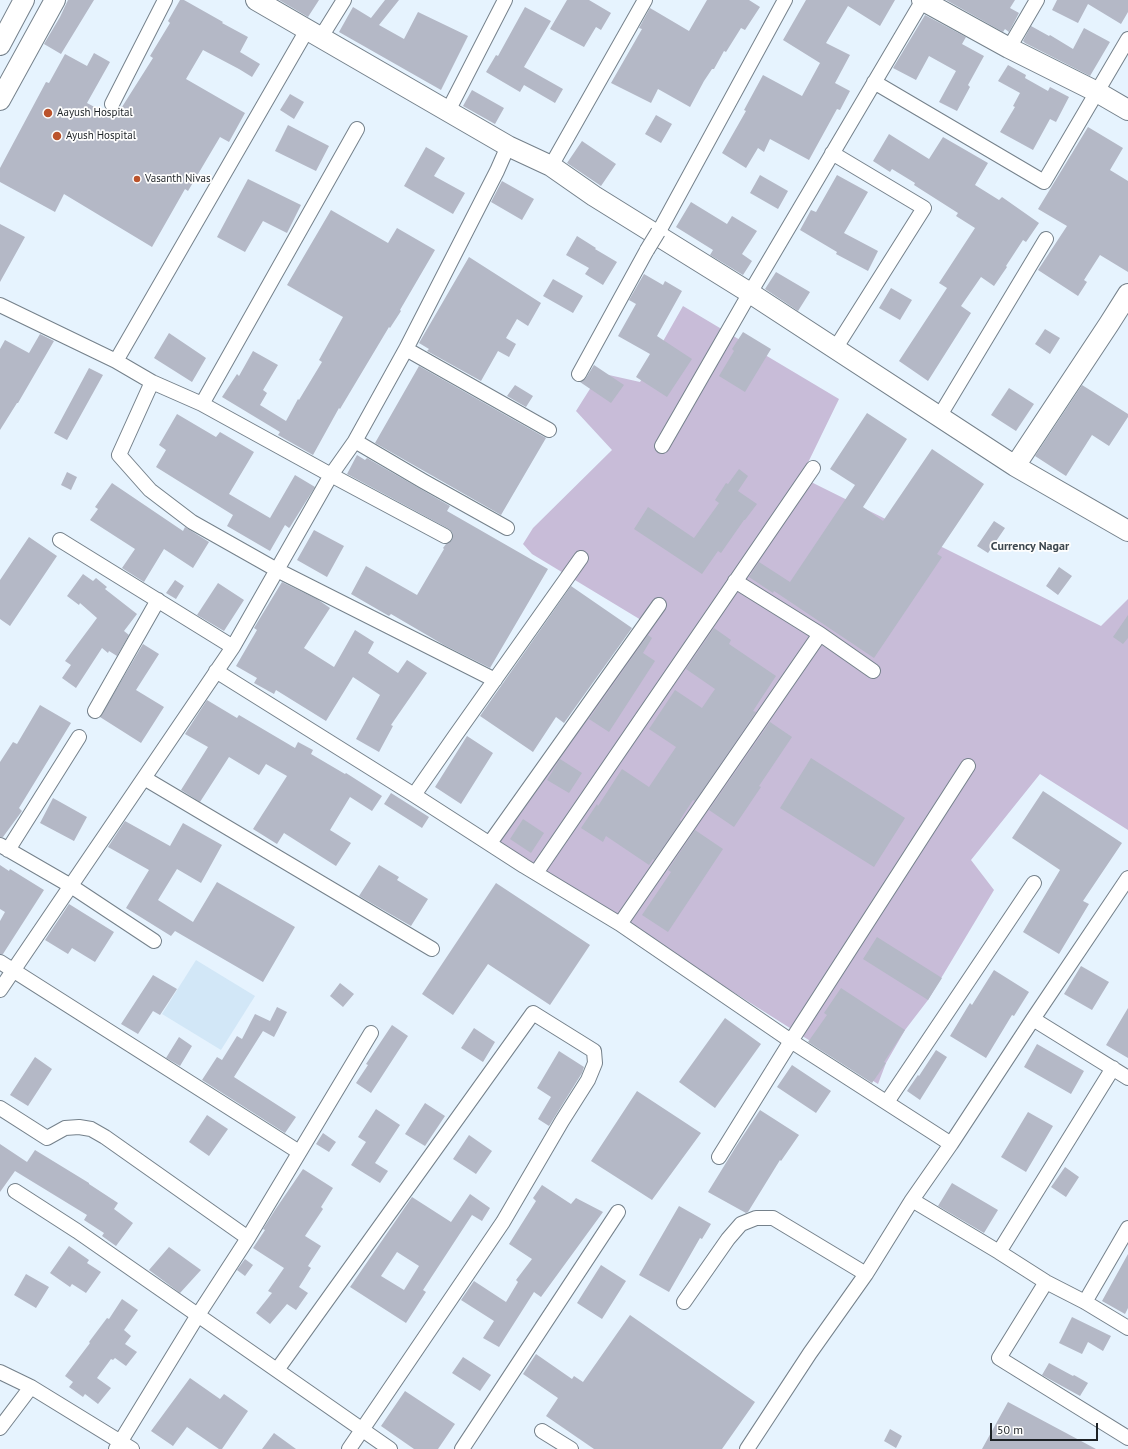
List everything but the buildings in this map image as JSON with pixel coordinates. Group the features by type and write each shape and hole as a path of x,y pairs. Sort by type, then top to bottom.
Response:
{"street":[{"path":"0,45 24,0"},
{"path":"112,104 165,0"},
{"path":"256,0 448,111 506,151 551,166 654,239 749,295 835,349 1014,466 1128,531"},
{"path":"116,361 314,33 344,0"},
{"path":"448,111 505,0"},
{"path":"551,166 645,0"},
{"path":"579,374 785,0"},
{"path":"662,446 737,315 923,0 1010,48 1097,92 1128,110"},
{"path":"1010,48 1037,0"},
{"path":"0,100 53,1"},
{"path":"874,82 1044,182 1128,39"},
{"path":"202,404 357,129"},
{"path":"0,990 233,647 331,475 356,441 406,349 506,151"},
{"path":"832,153 924,208 835,349"},
{"path":"938,416 1046,239"},
{"path":"1014,466 1128,294"},
{"path":"0,305 116,361 152,382 202,404 445,536"},
{"path":"406,349 549,430"},
{"path":"152,382 119,455 150,490 192,522 277,570 495,680"},
{"path":"356,441 423,481 507,528"},
{"path":"536,873 813,468"},
{"path":"60,540 233,647"},
{"path":"414,795 581,558"},
{"path":"735,580 820,634 873,671"},
{"path":"95,712 158,600"},
{"path":"490,843 659,605"},
{"path":"620,924 820,634"},
{"path":"216,671 536,873 620,924 791,1041 951,1144"},
{"path":"79,737 4,847 70,886 154,941"},
{"path":"719,1157 791,1041 968,766"},
{"path":"144,778 432,949"},
{"path":"887,1102 1034,883"},
{"path":"747,1449 810,1353 866,1274 912,1200 951,1144 1033,1019 1126,885"},
{"path":"0,962 299,1152"},
{"path":"277,1370 533,1013 594,1051 595,1062 588,1080 562,1121 503,1222 349,1449"},
{"path":"1033,1019 1128,1078"},
{"path":"0,1372 31,1387 123,1447 198,1315 248,1238 371,1033"},
{"path":"1000,1252 1113,1068"},
{"path":"0,1108 47,1138 65,1128 79,1127 91,1129 105,1137 248,1238"},
{"path":"16,1191 198,1315 390,1449"},
{"path":"912,1200 1000,1252 1046,1282 1086,1302 1128,1328"},
{"path":"462,1449 618,1212"},
{"path":"684,1302 728,1239 741,1224 756,1218 773,1218 866,1274"},
{"path":"1086,1302 1128,1228"},
{"path":"1046,1282 999,1358 1127,1436"},
{"path":"0,1428 31,1387"},
{"path":"542,1431 571,1449"}],"shaded area":[{"path":"683,306 839,399 801,477 1101,626 1128,599 1128,830 1040,774 971,860 994,890 928,1000 905,1030 886,1063 878,1084 486,835 617,663 641,620 532,554 523,544 533,528 612,450 576,411 600,373 640,382"},
{"path":"196,960 255,996 221,1050 162,1014"}],"place":[{"name":"Aayush Hospital","path":"48,113"},
{"name":"Ayush Hospital","path":"57,136"},
{"name":"Vasanth Nivas","path":"137,179"}],"district":[{"name":"Currency Nagar","path":"1030,547"}]}
